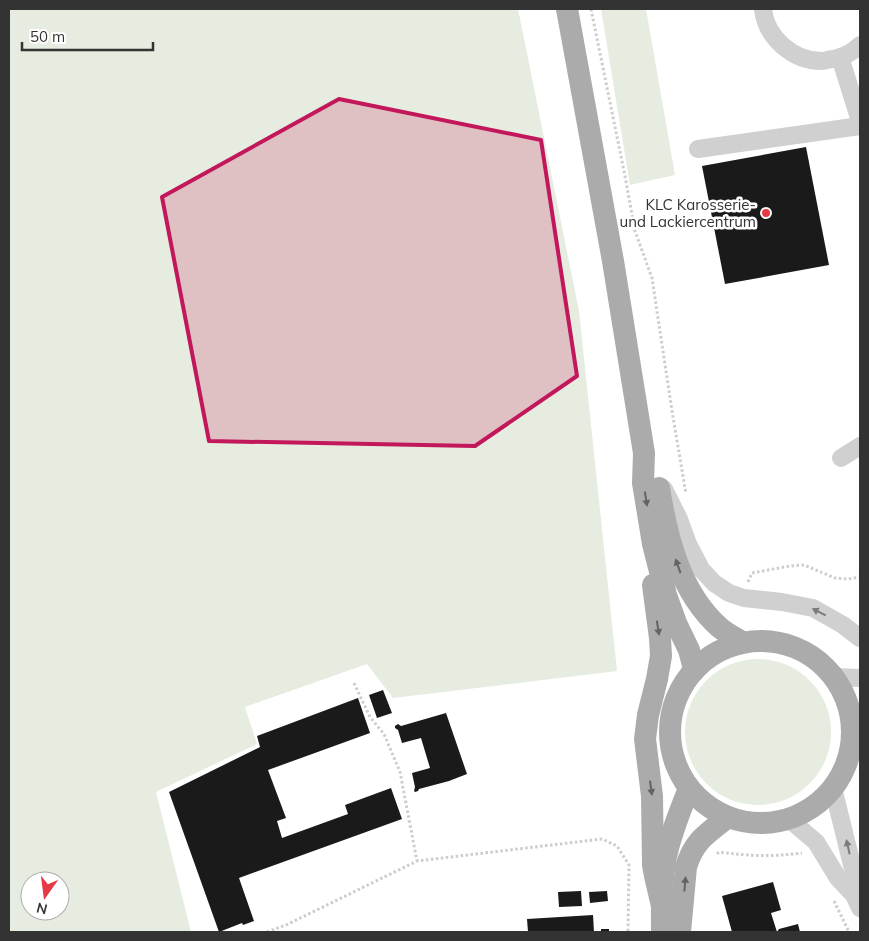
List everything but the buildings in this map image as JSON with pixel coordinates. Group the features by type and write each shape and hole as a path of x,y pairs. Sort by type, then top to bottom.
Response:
{"main road":[{"path":"567,9 613,261 644,453 643,483 653,544 666,595 676,623 689,650 694,669"},
{"path":"644,453 658,479 662,509 671,544 682,575 700,606 718,627 742,642"},
{"path":"653,544 653,591 661,656 648,715 645,739 652,796 653,865 662,906"},
{"path":"760,640 779,642 810,654 835,677 856,715 846,767 834,788 812,808 790,819 771,823 749,823 728,817 704,804 688,788 674,760 670,745 671,713 676,697 684,682 694,669 710,655 742,642 760,640"},
{"path":"662,932 664,864 688,788"},
{"path":"680,932 688,860 700,839 728,817"}],"street":[{"path":"763,9 764,18 772,35 786,49 802,57 821,61 840,57 857,49 860,45"},
{"path":"840,57 860,121"},
{"path":"698,149 860,126"},
{"path":"841,458 860,446"},
{"path":"658,479 679,518 688,544 701,569 714,583 729,593 744,598 813,608 843,625 860,638"},
{"path":"835,677 860,678"},
{"path":"834,788 854,873 857,902"},
{"path":"790,819 816,842 838,878 857,902"}],"path":[{"path":"591,9 635,230 652,278 688,500"},
{"path":"748,580 752,573 804,565 836,578 860,577"},
{"path":"354,683 370,718 384,734 400,772 417,861"},
{"path":"267,932 286,925 417,861 602,839 617,846 629,865 628,932"},
{"path":"719,852 753,856 781,856 806,853"}],"highlighted area":[{"path":"339,99 541,140 577,376 475,446 209,441 162,197"}],"shaded area":[{"path":"9,9 518,9 579,311 617,671 393,698 367,664 245,707 257,744 156,792 191,932 9,932"},
{"path":"601,9 646,9 675,175 630,185"},
{"path":"758,659 786,664 810,680 826,704 831,732 826,760 810,784 786,800 758,805 730,800 706,784 690,760 685,732 690,704 706,680 730,664"}],"place":[{"name":"KLC Karosserie- und Lackiercentrum","path":"766,213"}]}
